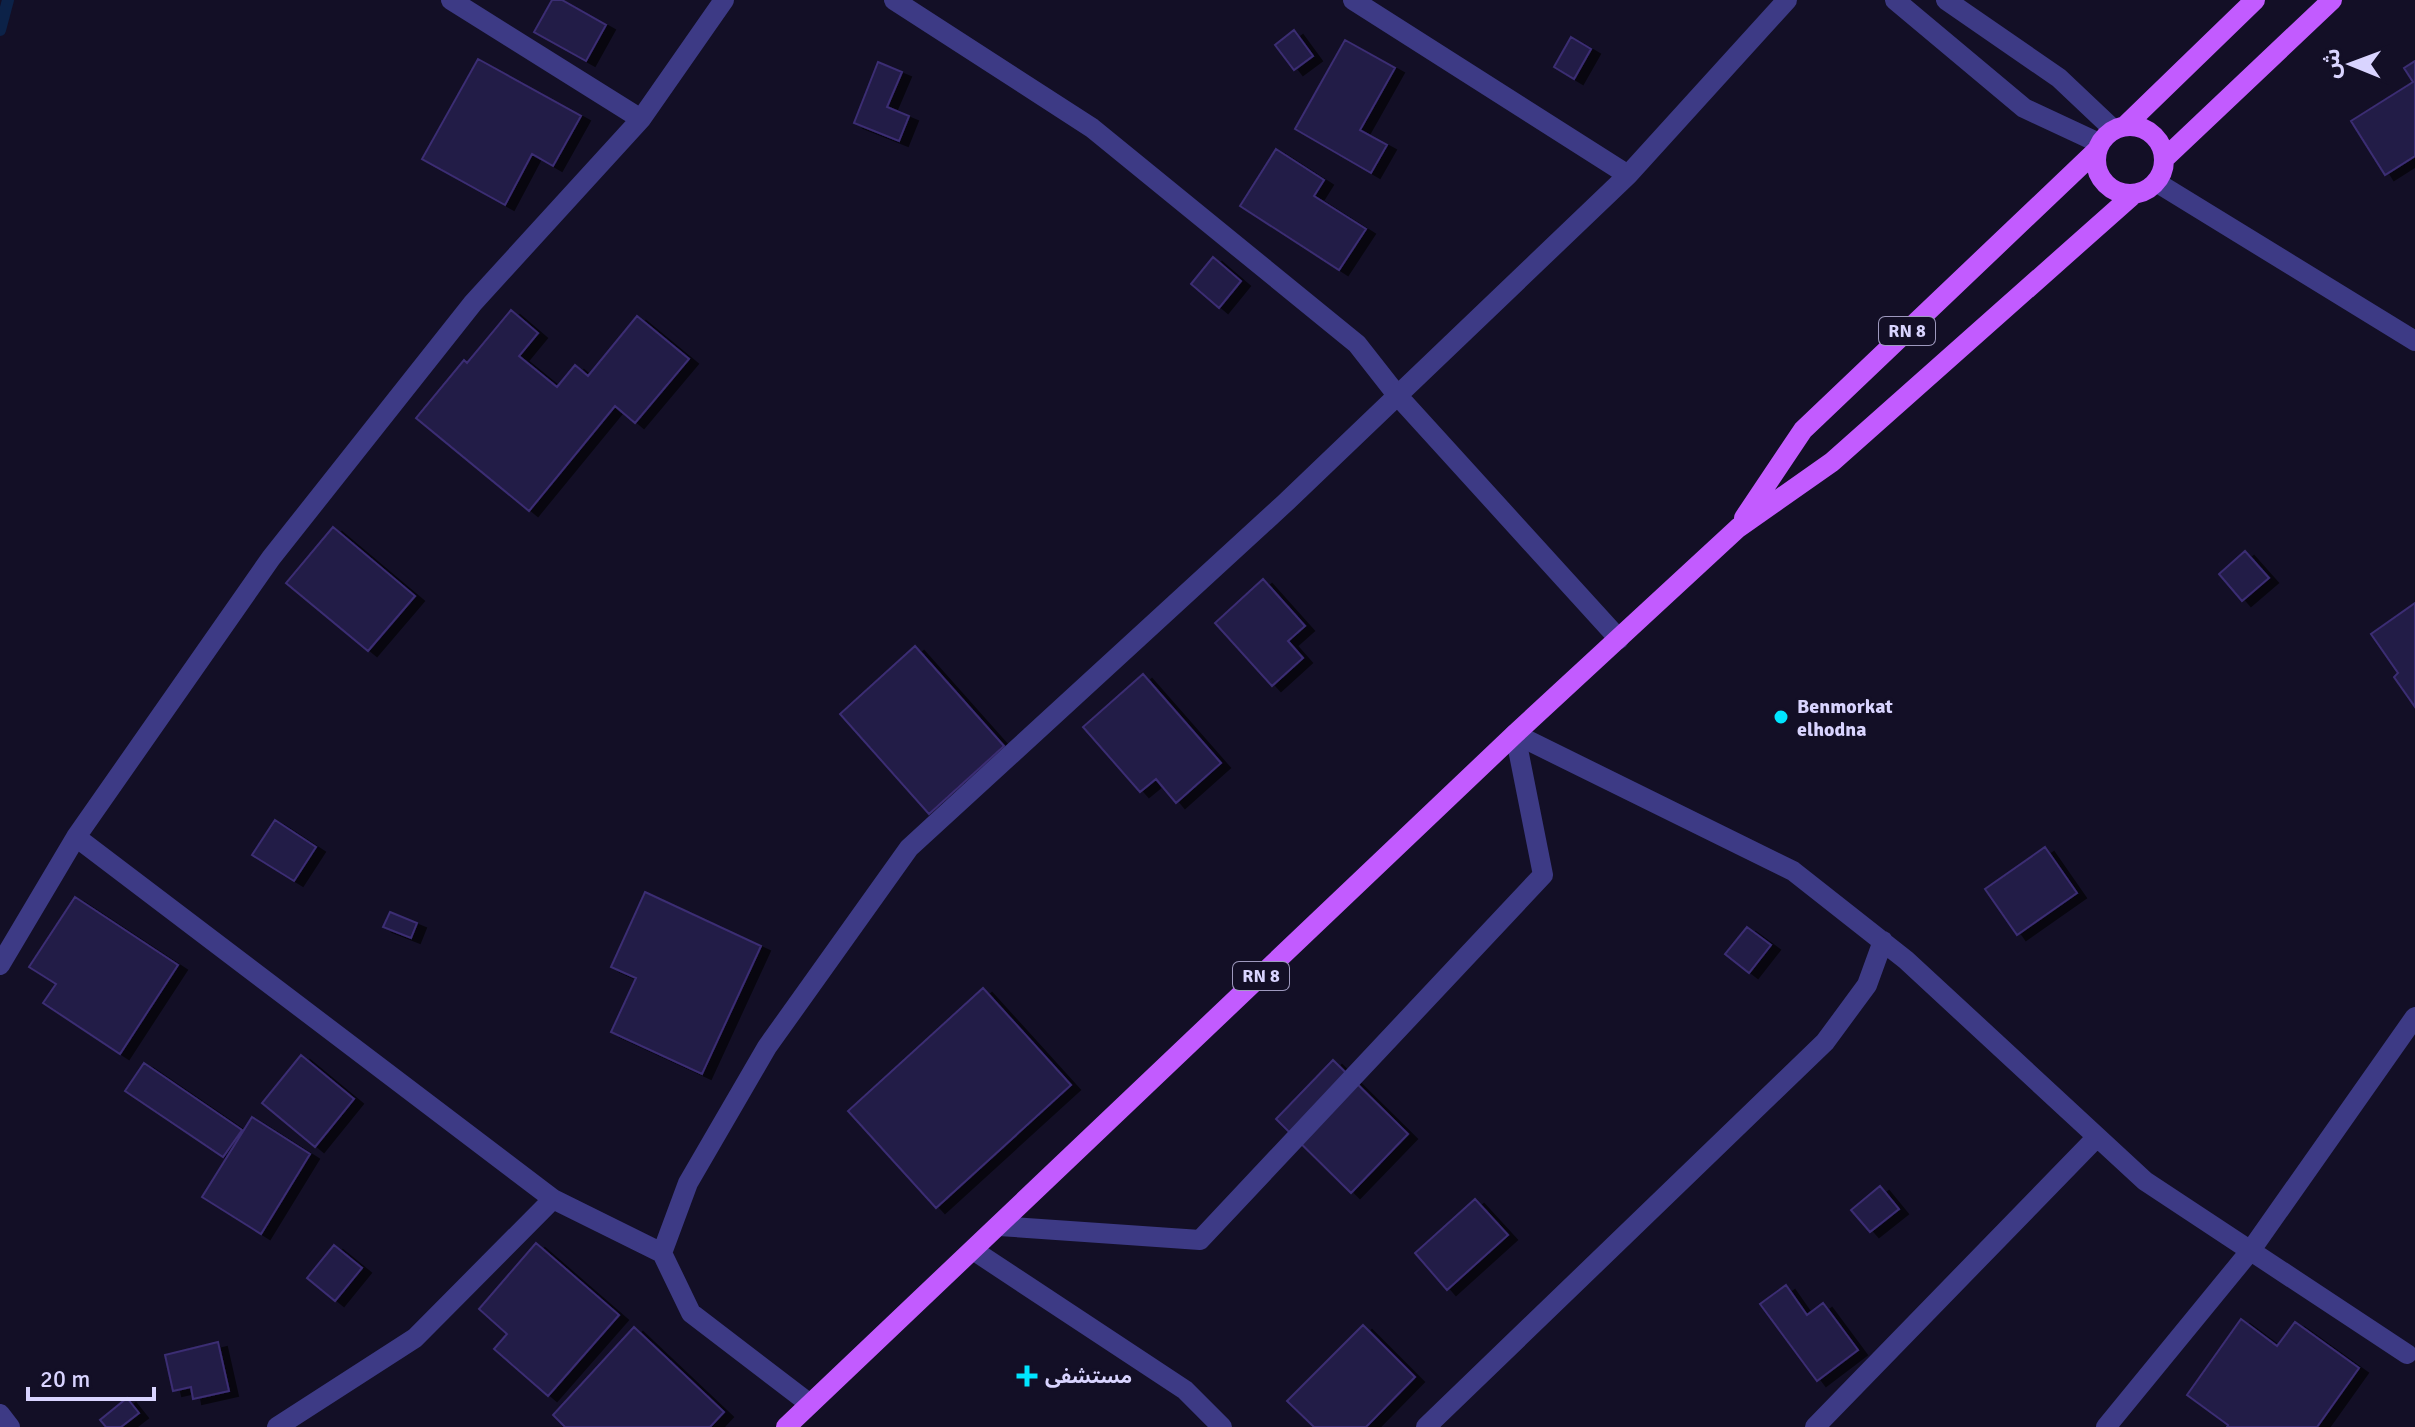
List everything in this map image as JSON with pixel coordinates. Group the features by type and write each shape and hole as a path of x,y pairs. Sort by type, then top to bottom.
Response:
{"main road":[{"name":"RN 8","path":"1738,528 1803,430 2255,0"},
{"path":"2164,159 2332,0"},
{"path":"2139,127 2152,134 2161,145 2164,159 2156,182 2134,194 2117,192 2104,183 2096,168 2109,138 2139,127"},
{"name":"RN 8","path":"786,1427 1515,734 1738,528 1832,462 2134,194"}],"street":[{"path":"451,0 641,119"},
{"path":"0,965 76,837 271,558 473,303 641,119 724,0"},
{"path":"894,0 1092,128 1357,344 1397,395 1619,639"},
{"path":"1353,0 1628,175"},
{"path":"662,1253 688,1183 767,1047 909,848 1284,504 1628,175 1787,0"},
{"path":"1895,0 2024,108 2109,138"},
{"path":"1946,0 2059,78 2109,138"},
{"path":"2156,182 2415,341"},
{"path":"1515,734 1793,871 1906,960 2145,1181 2407,1354"},
{"path":"999,1226 1200,1240 1543,875 1515,734"},
{"path":"76,837 553,1199 662,1253 691,1313 810,1404"},
{"path":"1426,1427 1825,1042 1867,985 1883,941"},
{"path":"2106,1427 2251,1250 2415,1017"},
{"path":"1815,1427 2097,1137"},
{"path":"277,1427 415,1338 553,1199"},
{"path":"973,1250 1185,1390 1222,1427"},
{"path":"0,1414 10,1427"}],"building":[{"path":"552,0 562,0 606,25 586,61 534,32"},
{"path":"1294,30 1313,56 1294,70 1275,45"},
{"path":"1571,37 1591,49 1574,79 1554,67"},
{"path":"1345,40 1395,68 1360,130 1387,145 1371,173 1295,129"},
{"path":"478,59 581,116 553,166 532,154 505,205 422,159"},
{"path":"2415,61 2415,156 2385,175 2351,121 2413,82 2404,68"},
{"path":"878,62 902,72 887,107 909,116 899,141 854,123"},
{"path":"1276,149 1324,180 1314,196 1366,229 1339,270 1240,206"},
{"path":"1213,257 1241,281 1219,308 1191,284"},
{"path":"511,310 538,333 519,356 557,387 575,365 588,376 637,316 689,359 635,423 615,406 529,511 416,418"},
{"path":"333,527 415,596 368,651 286,583"},
{"path":"2245,551 2269,578 2242,601 2219,574"},
{"path":"1263,579 1305,626 1288,641 1303,658 1272,686 1215,623"},
{"path":"2415,603 2415,707 2394,677 2398,673 2371,634"},
{"path":"915,646 1004,746 929,814 840,714"},
{"path":"1143,674 1221,763 1176,803 1156,779 1140,792 1083,727"},
{"path":"275,820 316,847 294,881 252,855"},
{"path":"2045,847 2077,893 2017,935 1985,889"},
{"path":"645,892 761,946 702,1074 611,1032 636,978 611,967"},
{"path":"75,897 178,965 120,1054 43,1003 56,984 29,967"},
{"path":"390,912 417,923 411,938 383,927"},
{"path":"1747,927 1771,945 1749,973 1725,954"},
{"path":"983,988 1071,1085 936,1208 848,1111"},
{"path":"301,1055 354,1099 315,1147 262,1103"},
{"path":"1333,1060 1408,1134 1351,1193 1276,1119"},
{"path":"144,1063 242,1130 223,1157 125,1091"},
{"path":"252,1117 310,1154 261,1234 202,1197"},
{"path":"1880,1186 1899,1209 1870,1232 1851,1210"},
{"path":"1475,1199 1508,1235 1447,1290 1415,1253"},
{"path":"536,1243 619,1315 548,1396 494,1349 507,1334 479,1309"},
{"path":"334,1245 362,1268 335,1301 307,1278"},
{"path":"1786,1285 1807,1315 1823,1303 1858,1350 1817,1381 1760,1304"},
{"path":"2241,1319 2277,1346 2295,1322 2359,1368 2317,1427 2227,1427 2187,1395"},
{"path":"1363,1325 1415,1377 1366,1427 1314,1427 1287,1401"},
{"path":"634,1327 724,1412 710,1427 565,1427 553,1415"},
{"path":"218,1342 229,1391 193,1399 191,1387 173,1391 165,1355"},
{"path":"127,1398 139,1413 121,1427 106,1427 100,1420"}],"waterway":[{"path":"0,30 8,0"}],"place":[{"name":"Benmorkat elhodna","path":"1781,717"},
{"name":"مستشفى","path":"1027,1376"}]}
